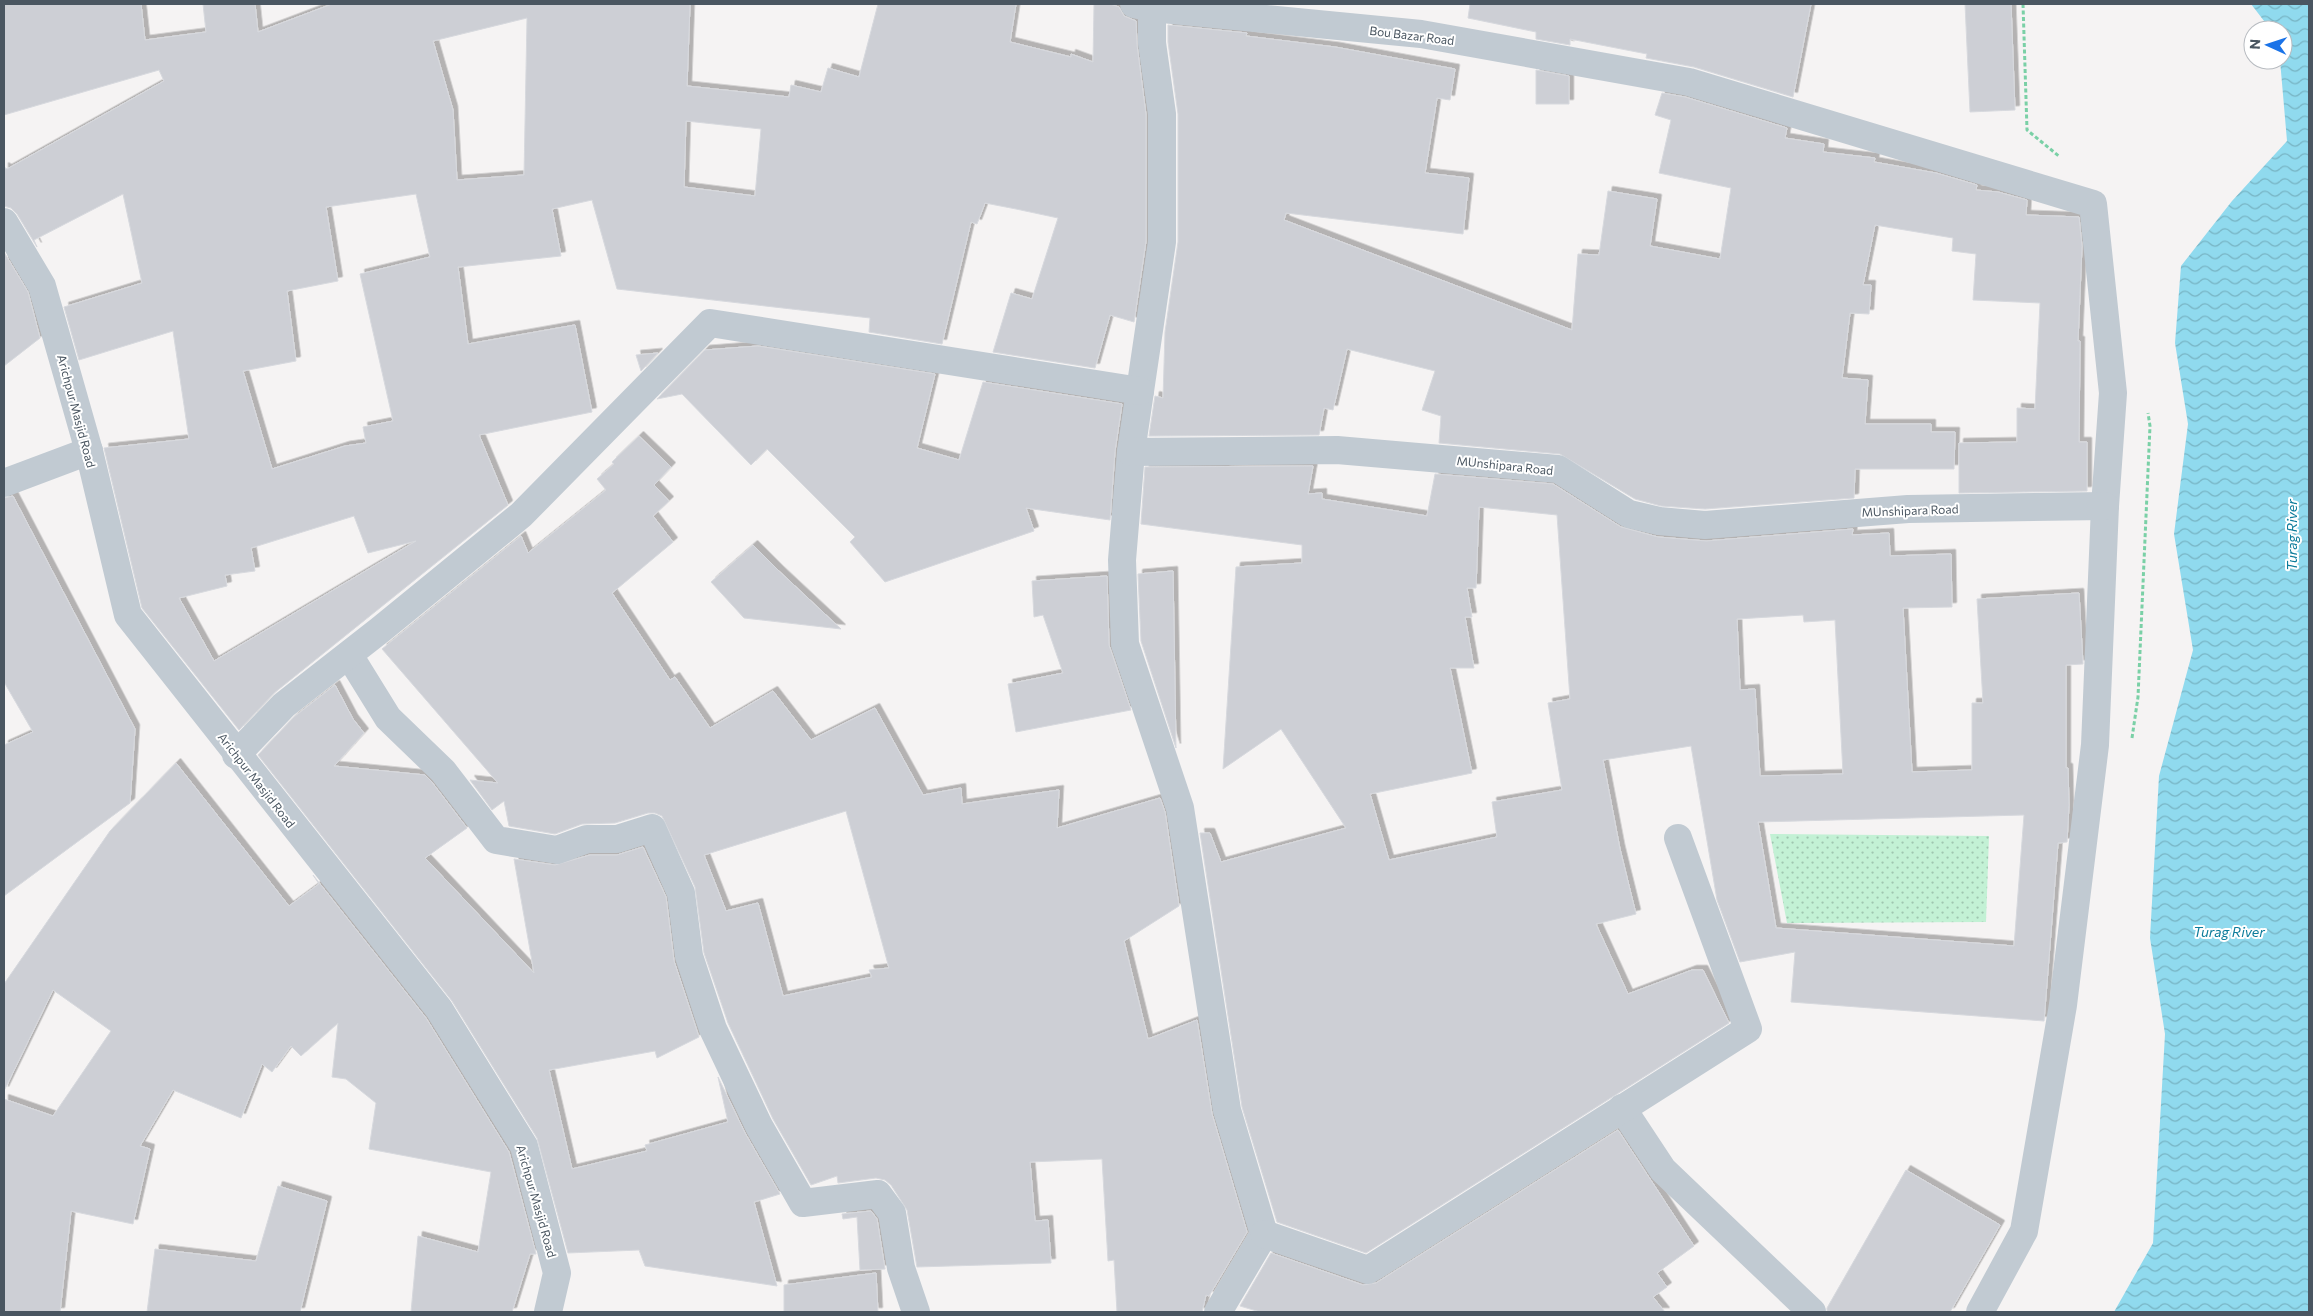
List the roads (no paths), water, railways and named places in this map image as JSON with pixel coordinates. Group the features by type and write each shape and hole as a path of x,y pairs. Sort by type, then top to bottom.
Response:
{"street":[{"name":"Bou Bazar Road","path":"1143,6 1421,34 1689,82 2093,204 2113,393 2105,506"},
{"path":"1143,6 1152,44 1162,114 1162,242 1131,452 1122,560 1125,644 1180,808 1226,1110 1264,1234 1218,1312"},
{"name":"Arichpur Masjid Road","path":"4,222 42,286 89,451 128,615 236,755 439,1010 524,1146 557,1273 548,1312"},
{"path":"236,755 284,705 349,655 521,515 710,323 1140,392"},
{"name":"MUnshipara Road","path":"1131,452 1337,450 1558,469 1629,514 1659,521 1705,526 1908,509 2105,506"},
{"path":"4,483 89,451"},
{"path":"1980,1312 2024,1231 2063,1005 2095,745 2105,506"},
{"path":"349,655 388,718 443,771 496,840 557,850 587,839 617,839 652,828 681,893 689,956 713,1029 759,1126 802,1204 878,1194 892,1213 901,1268 916,1312"},
{"path":"1264,1234 1368,1270 1748,1028 1678,838"},
{"path":"1622,1108 1663,1170 1812,1312"}],"water":[{"name":"Turag River","path":"2251,4 2309,4 2309,1312 2114,1312 2153,1243 2165,1034 2150,938 2159,776 2193,650 2174,534 2188,424 2175,343 2181,266 2232,201 2287,141 2281,70 2293,70 2293,20 2263,20"}]}
